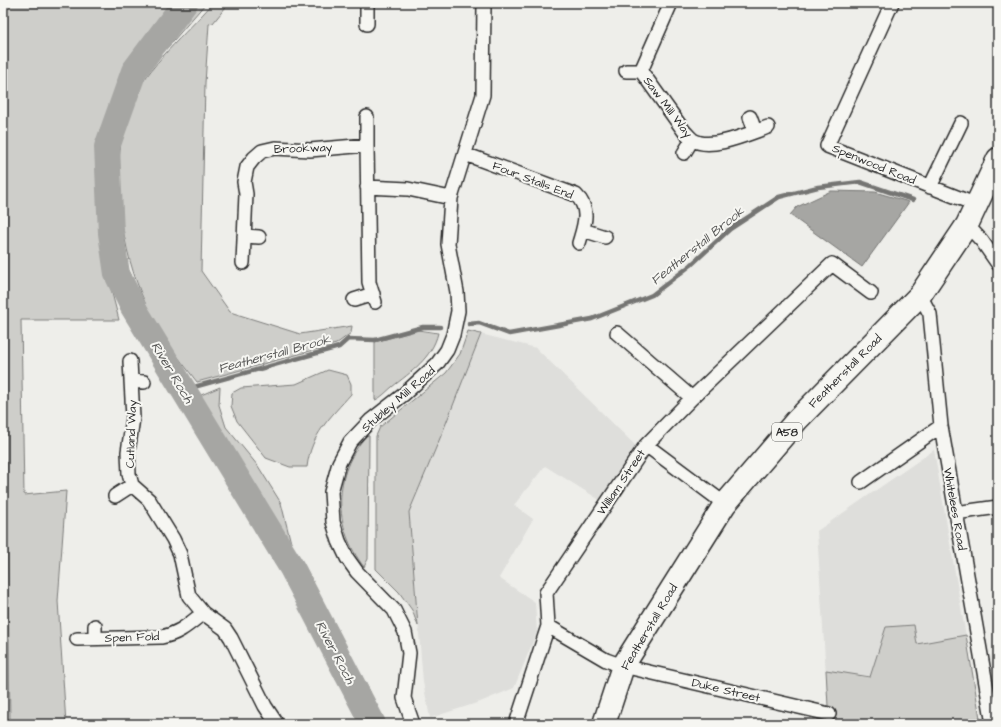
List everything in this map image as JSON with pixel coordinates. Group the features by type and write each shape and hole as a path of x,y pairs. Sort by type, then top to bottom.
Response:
{"highway":[{"name":"Featherstall Road","path":"604,724 622,666 725,504 797,420 920,295 967,225 977,205 993,184 998,159"}],"street":[{"path":"367,3 367,24"},
{"name":"Stubley Mill Road","path":"413,724 404,698 410,654 405,632 394,610 357,572 347,558 339,541 333,522 332,492 339,463 350,442 371,420 437,364 447,350 454,335 458,311 457,292 448,244 451,198 483,96 484,3"},
{"name":"Saw Mill Way","path":"671,3 641,71 692,140 701,144 724,142 768,127"},
{"name":"Spenwood Road","path":"892,3 827,146 977,205"},
{"path":"626,71 641,71"},
{"path":"354,300 374,298 369,282 367,117"},
{"path":"750,118 756,131"},
{"path":"930,187 961,123"},
{"path":"684,153 692,140"},
{"name":"Brookway","path":"243,263 246,194 241,165 254,158 262,151 275,148 310,150 368,145"},
{"name":"Four Stalls End","path":"465,154 576,195 585,206 586,214 581,236 605,237"},
{"path":"367,187 408,189 451,198"},
{"path":"967,225 982,241 998,264"},
{"path":"244,236 259,237"},
{"name":"William Street","path":"516,724 548,626 546,593 646,445 692,398 832,264 871,293"},
{"name":"Whitelees Road","path":"920,295 930,314 941,426 993,724"},
{"path":"617,333 692,398"},
{"name":"Cutland Way","path":"130,361 138,382 128,452 129,474 132,485 148,500 173,539 180,554 189,596 203,612 225,628 265,706 276,724"},
{"path":"861,482 941,426"},
{"path":"646,445 725,504"},
{"path":"115,496 132,485"},
{"path":"955,513 998,507"},
{"name":"Spen Fold","path":"77,639 95,632 162,637 173,635 184,629 203,612"},
{"name":"Duke Street","path":"548,626 606,660 622,666 829,714"}],"shaded area":[{"path":"7,3 174,3 133,55 113,98 98,156 104,262 119,320 21,320 24,495 66,491 58,601 66,724 10,724 7,509"},
{"path":"193,3 206,3 148,70 128,99 141,71"},
{"path":"213,3 229,3 213,23 209,24 205,83 201,271 230,312 300,334 352,326 351,333 336,344 197,382 171,348 156,324 145,303 137,282 130,261 121,216 119,163 120,146 125,118 131,103 147,75 168,50"},
{"path":"831,191 875,192 909,202 862,267 790,215 797,207"},
{"path":"418,330 438,333 431,350 420,364 382,396 375,400 375,342"},
{"path":"468,331 481,334 409,512 418,626 412,610 399,592 376,569 376,436 380,427 446,373 460,354"},
{"path":"481,334 536,348 638,448 603,502 545,466 514,505 533,519 499,578 535,602 537,632 514,688 480,702 430,718 423,682 409,512"},
{"path":"328,370 347,375 351,384 351,394 329,419 317,436 309,455 307,467 290,467 266,458 237,421 231,406 232,393 241,388 296,384"},
{"path":"220,387 219,405 226,427 258,466 281,503 292,547 286,549 194,398"},
{"path":"367,435 369,436 368,559 364,567 346,535 342,518 341,501 342,483 347,466"},
{"path":"934,450 981,724 829,724 817,531"},
{"path":"914,625 917,644 966,635 981,724 829,724 826,670 870,677 886,627"}],"waterway":[{"name":"River Roch","path":"185,3 134,71 107,147 111,233 117,274 133,307 292,568 373,724"},
{"name":"Featherstall Brook","path":"469,324 479,323 509,334 592,319 652,295 691,265 730,229 779,197 818,187 860,182 913,200"},
{"name":"Featherstall Brook","path":"183,390 339,347 348,339 375,340 423,327 440,327"}]}
